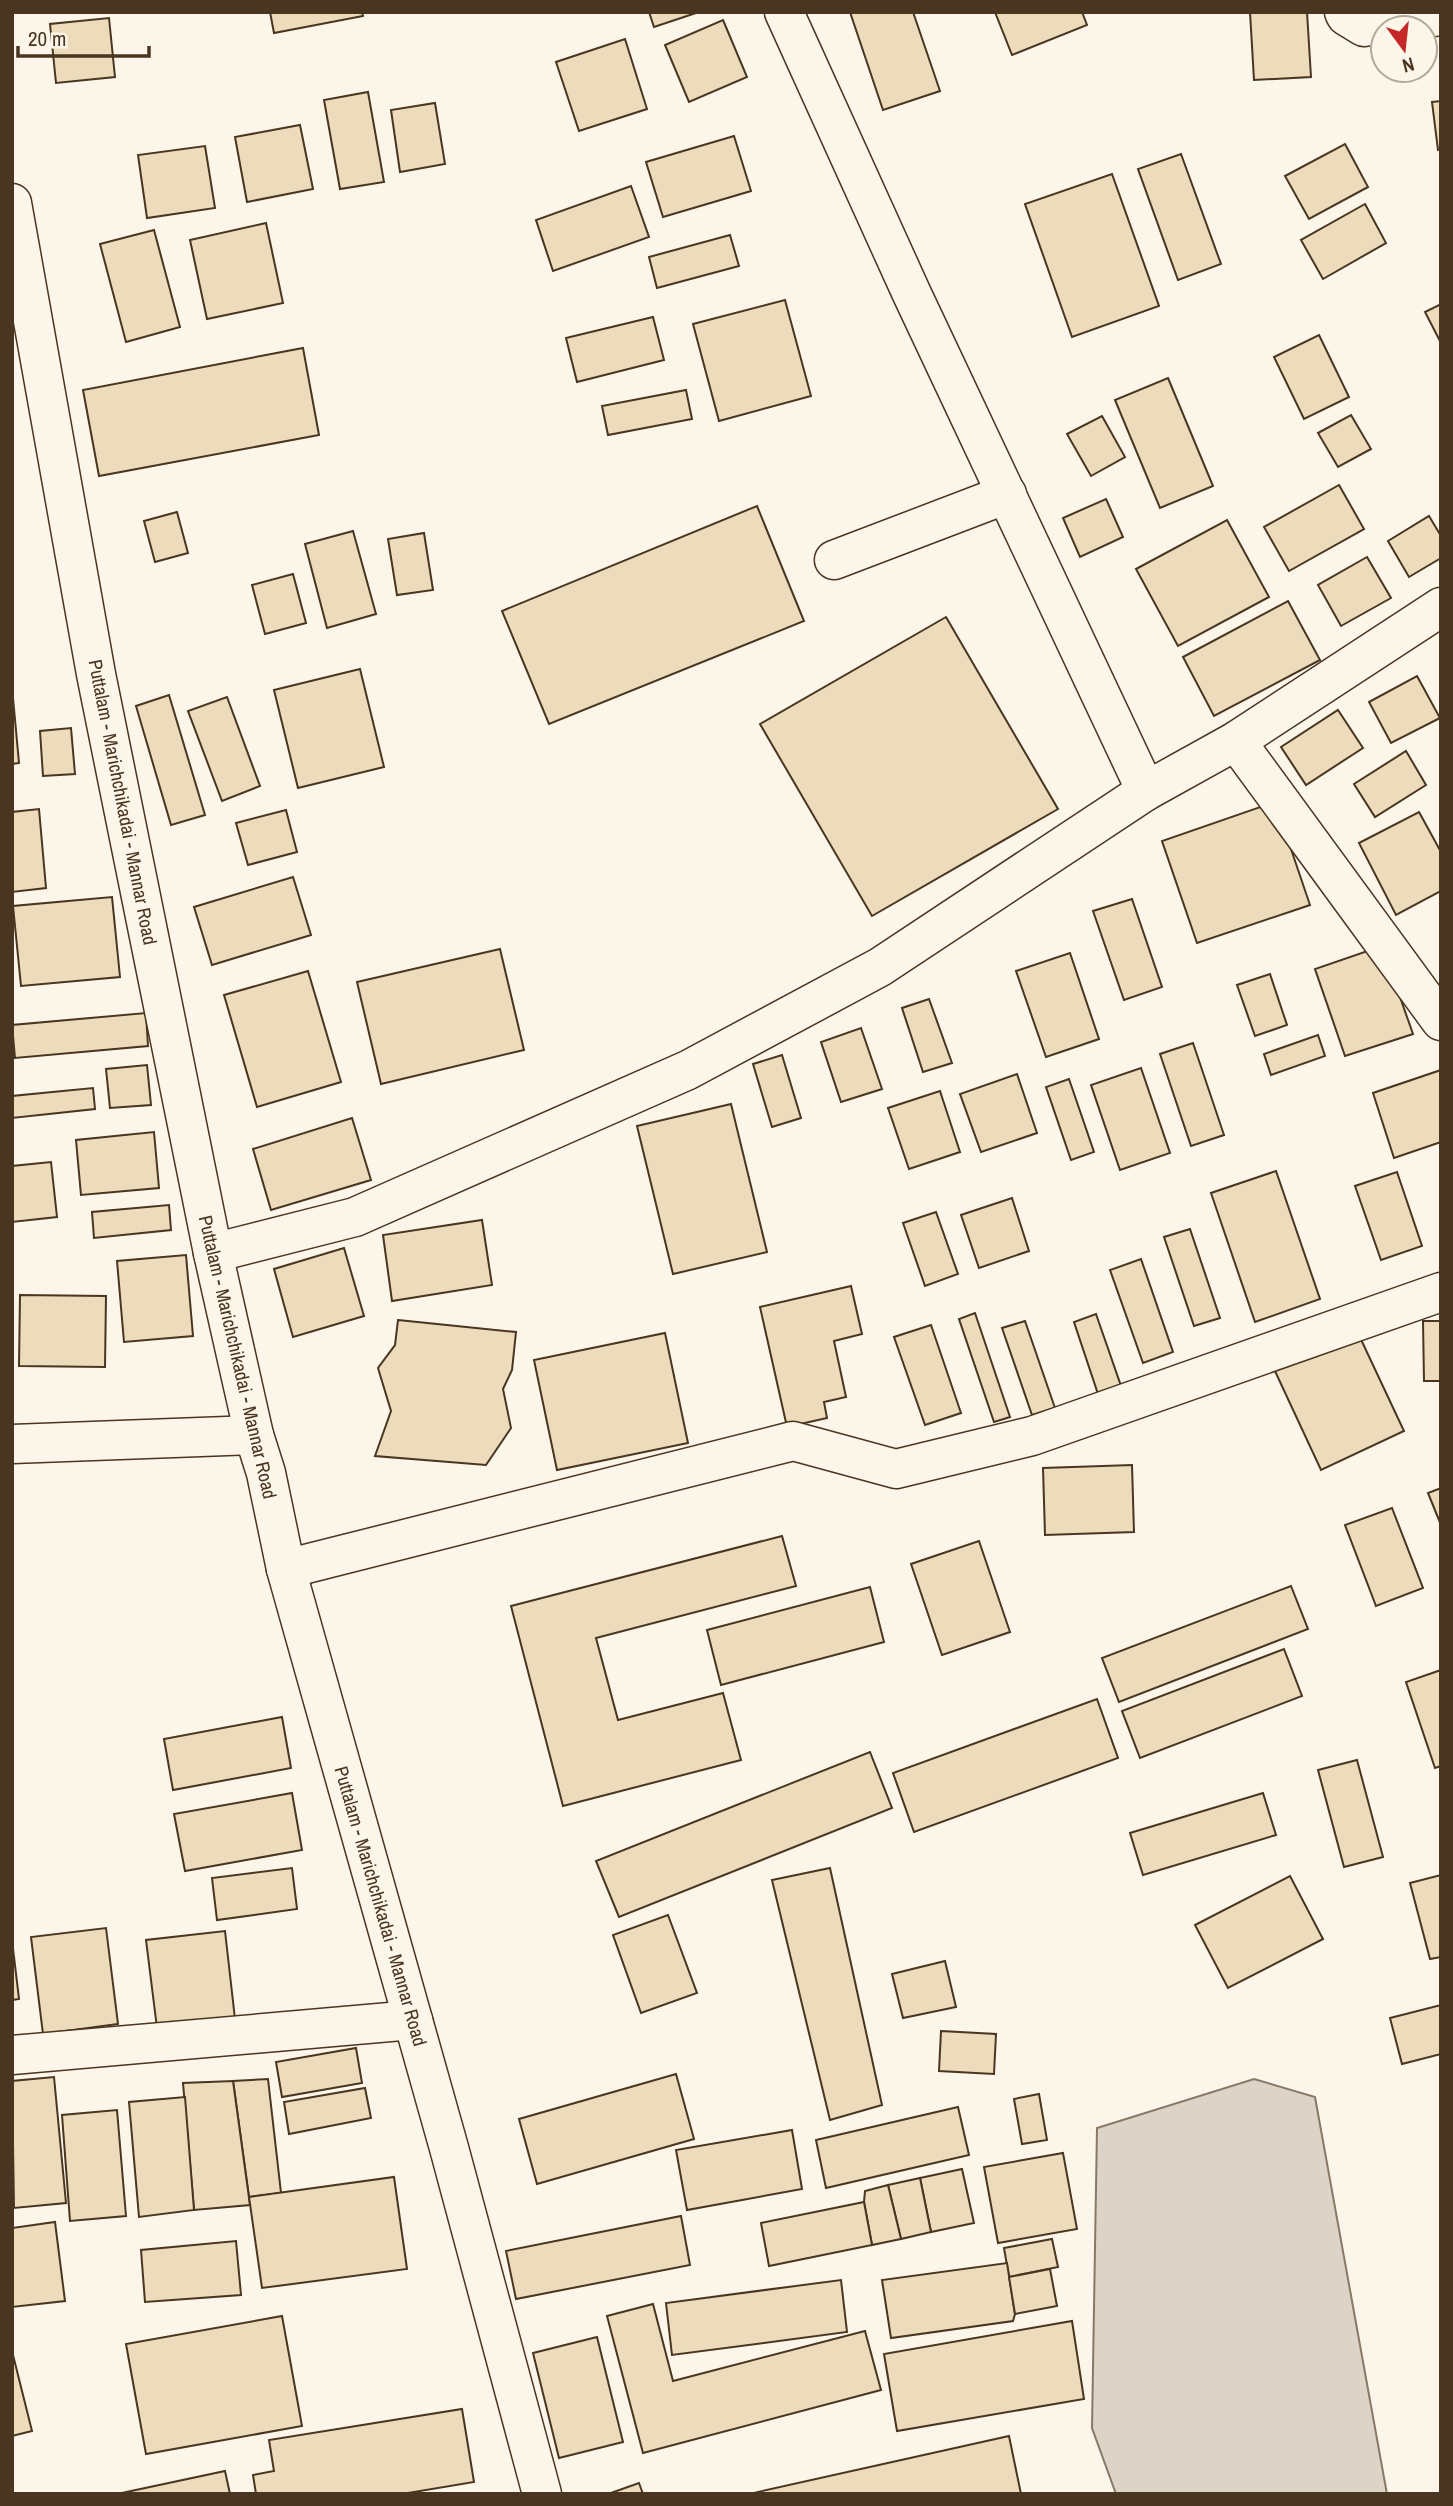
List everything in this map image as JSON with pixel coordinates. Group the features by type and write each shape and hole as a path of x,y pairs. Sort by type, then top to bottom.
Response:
{"street":[{"path":"784,12 911,292 1146,791"},
{"path":"1343,12 1364,27 1441,16"},
{"name":"Puttalam - Marichchikadai - Mannar Road","path":"12,203 96,674 213,1253 254,1435 266,1473 286,1569 413,2020 542,2494"},
{"path":"834,560 1007,494"},
{"path":"213,1253 355,1217 688,1070 880,967 1146,791 1236,741 1441,607"},
{"path":"1236,741 1441,1021"},
{"path":"286,1569 793,1441 896,1469 1032,1436 1441,1292"},
{"path":"12,1444 254,1435"},
{"path":"12,2055 413,2020"}],"shaded area":[{"path":"1254,2079 1315,2097 1387,2494 1116,2494 1092,2428 1097,2128"}],"building":[{"path":"270,12 362,12 363,16 274,33"},
{"path":"649,12 699,12 654,27"},
{"path":"850,12 913,12 940,91 883,110"},
{"path":"995,12 1082,12 1087,25 1012,55"},
{"path":"1250,12 1307,12 1311,77 1254,80"},
{"path":"109,18 115,77 56,83 50,24"},
{"path":"723,20 747,77 689,102 665,45"},
{"path":"625,39 647,109 579,131 556,62"},
{"path":"368,92 384,182 340,189 324,100"},
{"path":"1441,101 1441,149 1438,150 1432,102"},
{"path":"435,103 445,164 400,172 391,110"},
{"path":"300,125 313,189 247,202 235,137"},
{"path":"734,136 751,191 663,217 646,162"},
{"path":"1345,144 1368,187 1309,219 1285,176"},
{"path":"205,146 215,208 147,218 138,155"},
{"path":"1181,154 1221,264 1178,280 1138,169"},
{"path":"1112,174 1159,306 1072,337 1025,204"},
{"path":"631,186 649,237 553,271 536,220"},
{"path":"1365,204 1386,243 1323,279 1301,240"},
{"path":"266,223 283,303 207,319 190,240"},
{"path":"154,230 180,327 126,342 100,244"},
{"path":"730,235 739,266 657,288 649,257"},
{"path":"785,300 811,396 719,421 693,324"},
{"path":"1441,304 1441,343 1425,312"},
{"path":"653,317 664,360 577,382 566,338"},
{"path":"1319,335 1349,397 1304,419 1274,357"},
{"path":"303,348 319,435 99,476 83,390"},
{"path":"1168,378 1213,486 1160,508 1115,400"},
{"path":"686,390 692,419 608,435 602,406"},
{"path":"1351,415 1371,449 1338,467 1318,433"},
{"path":"1102,416 1125,457 1091,476 1067,434"},
{"path":"1339,485 1364,529 1289,571 1264,527"},
{"path":"1106,499 1123,537 1080,557 1063,518"},
{"path":"757,506 804,621 549,724 502,611"},
{"path":"177,512 188,553 155,562 144,521"},
{"path":"1429,516 1441,536 1441,558 1409,577 1388,541"},
{"path":"1227,520 1269,597 1178,646 1136,569"},
{"path":"353,531 376,614 327,628 305,544"},
{"path":"424,533 433,590 397,595 388,539"},
{"path":"1367,557 1391,598 1341,626 1318,585"},
{"path":"293,574 306,623 265,634 252,585"},
{"path":"1288,601 1320,660 1214,716 1183,657"},
{"path":"946,617 1058,809 872,916 760,724"},
{"path":"360,669 384,767 298,788 274,690"},
{"path":"1417,676 1440,718 1391,743 1369,702"},
{"path":"12,687 19,763 12,764"},
{"path":"169,695 205,815 171,825 136,706"},
{"path":"227,697 260,786 222,801 188,711"},
{"path":"1338,710 1363,748 1306,785 1281,747"},
{"path":"71,728 75,774 43,776 40,731"},
{"path":"1406,751 1426,785 1375,817 1354,784"},
{"path":"1275,802 1310,905 1197,943 1162,841"},
{"path":"39,809 46,888 12,892 12,812"},
{"path":"286,810 297,852 248,865 236,823"},
{"path":"1419,812 1441,852 1441,891 1396,915 1359,843"},
{"path":"293,877 311,935 212,965 194,907"},
{"path":"112,897 120,977 21,986 13,906"},
{"path":"1132,899 1162,987 1124,1000 1093,911"},
{"path":"1382,946 1413,1034 1345,1056 1315,969"},
{"path":"500,949 524,1050 381,1084 357,982"},
{"path":"1070,953 1099,1039 1046,1057 1016,971"},
{"path":"308,971 341,1082 257,1107 224,995"},
{"path":"1270,974 1287,1025 1255,1036 1237,985"},
{"path":"929,999 952,1063 923,1072 902,1008"},
{"path":"146,1013 148,1046 15,1058 12,1025"},
{"path":"861,1028 882,1089 841,1102 821,1042"},
{"path":"1318,1035 1325,1056 1271,1075 1264,1054"},
{"path":"1193,1043 1224,1135 1191,1146 1160,1054"},
{"path":"782,1055 801,1118 772,1127 753,1064"},
{"path":"147,1065 151,1105 110,1108 106,1069"},
{"path":"1141,1068 1170,1153 1120,1170 1091,1085"},
{"path":"1441,1070 1441,1142 1394,1158 1373,1093"},
{"path":"1017,1074 1037,1133 981,1152 960,1094"},
{"path":"1069,1079 1094,1152 1071,1160 1046,1087"},
{"path":"93,1088 95,1109 12,1118 12,1096"},
{"path":"940,1091 960,1152 909,1169 888,1108"},
{"path":"731,1104 767,1252 673,1274 637,1126"},
{"path":"352,1118 371,1180 271,1210 253,1149"},
{"path":"154,1132 159,1188 81,1195 76,1140"},
{"path":"51,1162 57,1217 12,1222 12,1166"},
{"path":"1276,1171 1320,1299 1255,1322 1211,1193"},
{"path":"1397,1172 1422,1246 1381,1260 1355,1186"},
{"path":"1012,1198 1029,1251 979,1268 961,1215"},
{"path":"169,1205 171,1230 94,1238 92,1212"},
{"path":"936,1212 958,1274 925,1286 903,1223"},
{"path":"482,1220 492,1285 392,1301 383,1235"},
{"path":"1190,1229 1220,1318 1194,1326 1164,1237"},
{"path":"344,1248 364,1316 293,1337 274,1269"},
{"path":"186,1255 193,1336 124,1342 117,1261"},
{"path":"1141,1259 1173,1352 1143,1363 1110,1270"},
{"path":"851,1286 862,1334 834,1341 846,1397 824,1402 827,1418 787,1427 760,1307"},
{"path":"20,1295 106,1296 105,1367 19,1366"},
{"path":"975,1313 1010,1417 994,1422 959,1319"},
{"path":"1096,1314 1121,1386 1098,1394 1074,1322"},
{"path":"398,1320 516,1332 512,1370 503,1389 511,1428 486,1465 375,1456 391,1411 378,1368 395,1345"},
{"path":"1025,1321 1055,1408 1032,1415 1002,1328"},
{"path":"1423,1321 1441,1321 1441,1381 1424,1381"},
{"path":"931,1325 961,1413 925,1425 894,1337"},
{"path":"1357,1331 1404,1431 1321,1470 1274,1369"},
{"path":"665,1333 688,1443 557,1470 534,1360"},
{"path":"1132,1465 1134,1532 1045,1535 1043,1468"},
{"path":"1441,1488 1441,1525 1428,1493"},
{"path":"1392,1508 1423,1588 1376,1606 1345,1525"},
{"path":"782,1536 796,1586 596,1638 618,1720 723,1693 741,1760 563,1806 511,1606"},
{"path":"979,1541 1010,1632 942,1655 911,1564"},
{"path":"1291,1586 1308,1629 1119,1702 1102,1658"},
{"path":"870,1587 884,1642 721,1685 707,1630"},
{"path":"1284,1649 1302,1696 1140,1758 1122,1711"},
{"path":"1441,1670 1441,1766 1435,1768 1406,1682"},
{"path":"1097,1699 1118,1758 914,1832 893,1773"},
{"path":"282,1717 291,1768 173,1790 164,1739"},
{"path":"870,1752 892,1808 619,1917 596,1861"},
{"path":"1357,1760 1383,1857 1344,1867 1318,1770"},
{"path":"292,1793 302,1850 185,1871 174,1814"},
{"path":"1263,1793 1276,1835 1143,1875 1130,1833"},
{"path":"292,1868 297,1909 217,1920 212,1878"},
{"path":"830,1868 882,2105 830,2120 772,1880"},
{"path":"1441,1875 1441,1957 1430,1959 1410,1883"},
{"path":"1290,1876 1323,1939 1228,1988 1195,1925"},
{"path":"668,1915 697,1993 641,2013 613,1935"},
{"path":"106,1928 118,2024 43,2034 31,1937"},
{"path":"225,1931 235,2019 157,2028 146,1940"},
{"path":"12,1940 19,1999 12,2000"},
{"path":"945,1961 956,2007 903,2018 892,1974"},
{"path":"1441,2005 1441,2054 1402,2064 1390,2018"},
{"path":"941,2031 996,2034 994,2074 939,2071"},
{"path":"356,2048 362,2083 282,2097 276,2062"},
{"path":"676,2074 694,2139 537,2184 519,2119"},
{"path":"54,2077 66,2203 14,2208 12,2081"},
{"path":"268,2079 281,2193 249,2197 233,2081"},
{"path":"233,2081 250,2205 194,2210 183,2083"},
{"path":"365,2088 371,2118 289,2134 284,2102"},
{"path":"1039,2094 1047,2140 1022,2144 1014,2099"},
{"path":"185,2097 194,2210 139,2217 129,2102"},
{"path":"958,2107 969,2155 826,2188 816,2140"},
{"path":"117,2110 126,2216 70,2221 62,2115"},
{"path":"792,2130 802,2189 687,2210 676,2150"},
{"path":"1063,2153 1077,2229 998,2243 984,2167"},
{"path":"962,2169 974,2223 931,2232 920,2178"},
{"path":"394,2177 407,2269 262,2288 249,2197"},
{"path":"920,2178 931,2232 901,2239 888,2185"},
{"path":"888,2185 901,2239 872,2245 864,2202 865,2191"},
{"path":"864,2202 872,2245 769,2266 761,2223"},
{"path":"681,2216 690,2265 516,2299 506,2251"},
{"path":"55,2222 65,2301 12,2307 12,2228"},
{"path":"1052,2239 1058,2267 1009,2277 1004,2248"},
{"path":"236,2241 241,2295 145,2302 141,2250"},
{"path":"1007,2263 1015,2314 1013,2321 891,2338 882,2280"},
{"path":"1050,2269 1057,2306 1015,2314 1009,2277"},
{"path":"841,2280 847,2332 672,2355 666,2303"},
{"path":"653,2304 673,2381 865,2331 881,2390 643,2453 607,2316"},
{"path":"282,2316 302,2426 146,2454 126,2344"},
{"path":"1072,2321 1084,2399 897,2431 884,2354"},
{"path":"597,2337 623,2442 559,2458 533,2353"},
{"path":"12,2351 32,2431 12,2436"},
{"path":"462,2409 474,2482 402,2494 256,2494 253,2475 274,2471 269,2440"},
{"path":"1009,2436 1021,2494 749,2494"},
{"path":"225,2471 230,2494 117,2494"},
{"path":"639,2483 643,2494 608,2494"}]}
